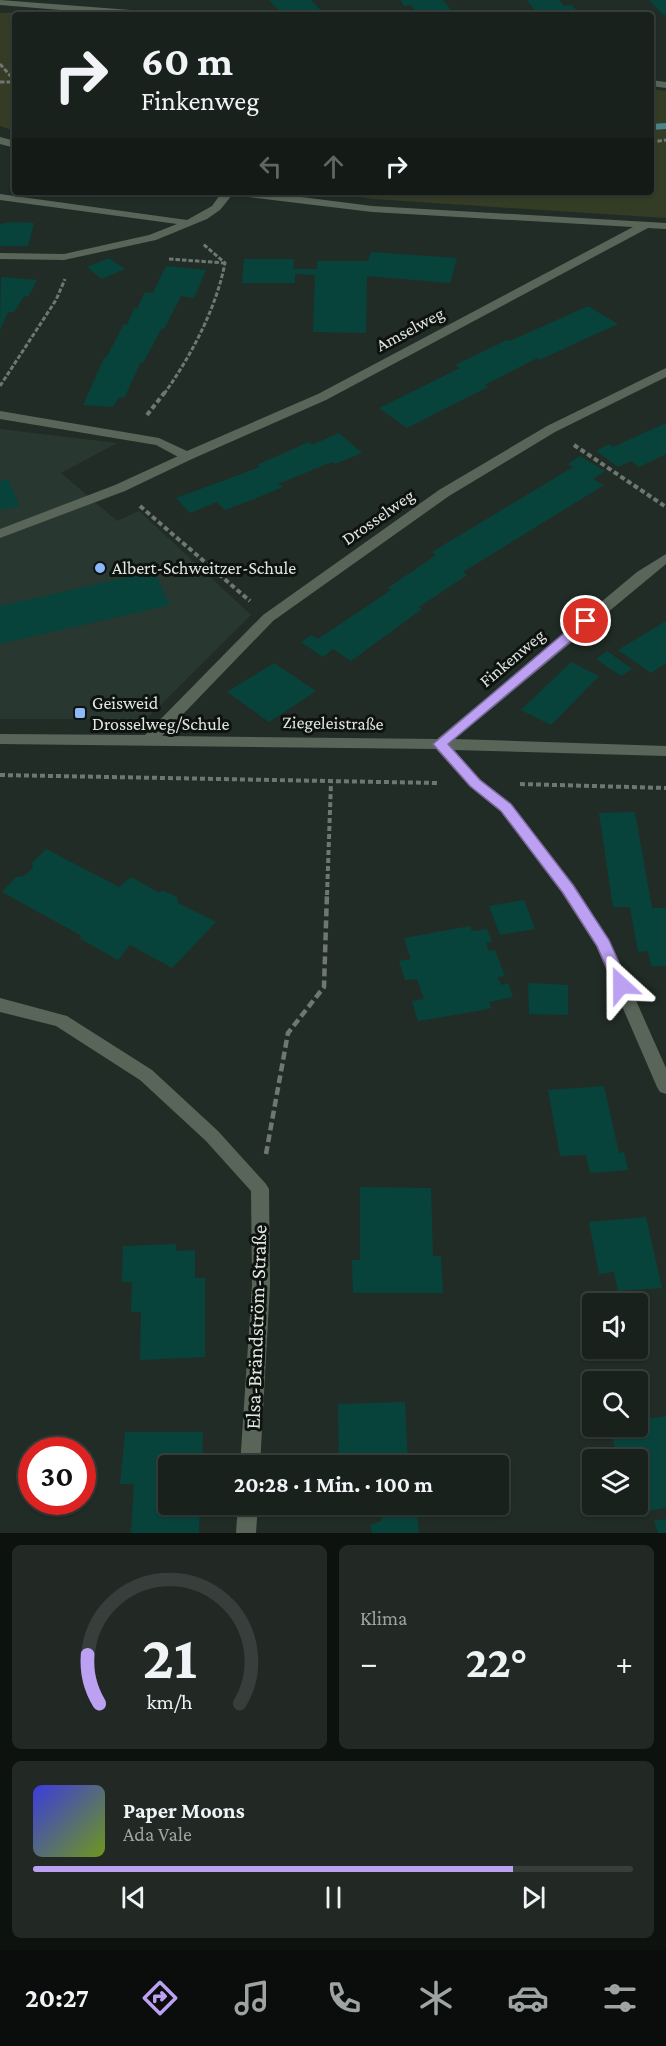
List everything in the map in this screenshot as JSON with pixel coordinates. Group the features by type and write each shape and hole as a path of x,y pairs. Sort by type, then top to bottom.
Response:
{"street":[{"path":"0,2 121,12"},
{"path":"0,256 64,256 133,242 190,224 216,208 226,195"},
{"path":"259,195 372,209 666,226"},
{"path":"0,197 176,220 190,224"},
{"name":"Amselweg","path":"0,534 120,488 322,397 646,225"},
{"name":"Drosselweg","path":"148,741 268,618 444,493 551,429 666,372"},
{"path":"0,415 159,442 187,456"},
{"name":"Finkenweg","path":"440,744 642,575 666,558"},
{"name":"Ziegeleistraße","path":"0,740 440,744 666,751"},
{"path":"440,744 475,783 506,808 568,889 603,944 666,1087"},
{"path":"0,1005 61,1021 146,1075 212,1136 260,1189"},
{"name":"Elsa-Brändström-Straße","path":"251,1455 261,1285 260,1189"},
{"path":"246,1533 247,1515"}],"path":[{"path":"0,64 12,78"},
{"path":"133,242 138,247 165,258 225,263"},
{"path":"160,403 207,319 225,278 225,263 207,246"},
{"path":"0,386 56,300 65,279"},
{"path":"551,429 666,507"},
{"path":"120,488 268,618"},
{"path":"0,775 666,788"},
{"path":"260,1189 288,1033 324,987 331,782"}],"shaded area":[{"name":"Albert-Schweitzer-Schule","path":"0,429 117,443 61,473 117,521 139,511 251,615 146,719 0,719"}],"green space":[{"path":"0,13 12,13 12,130 0,126"},
{"path":"654,89 666,91 666,218 373,199 346,195 654,195"}],"building":[{"path":"269,0 311,0 322,12 280,12"},
{"path":"400,0 443,0 453,12 417,12 411,5 404,6"},
{"path":"527,0 559,0 564,6 572,5 578,12 536,12"},
{"path":"649,0 666,0 666,15 663,15"},
{"path":"34,223 28,246 0,246 0,224"},
{"path":"371,252 457,258 450,283 367,276 366,333 313,332 315,275 295,274 295,283 242,283 244,259 294,259 293,269 317,269 317,261 368,261"},
{"path":"109,258 125,269 102,279 87,267"},
{"path":"166,266 206,270 194,298 181,296 164,329 162,328 143,363 141,362 124,398 119,397 113,407 83,405 104,358 124,324 127,325 134,308 137,309 145,292 153,293"},
{"path":"1,277 37,280 28,297 24,296 14,312 8,312 0,330"},
{"path":"588,306 618,324 539,360 537,358 485,385 488,387 407,428 379,408 460,368 455,365"},
{"path":"666,423 666,454 639,467 631,461 618,467 596,451 609,444 613,447"},
{"path":"339,433 362,453 335,464 332,462 278,484 283,487 225,510 217,502 190,513 176,498 260,467 257,465 309,442 312,445"},
{"path":"580,456 605,471 593,479 604,485 463,572 467,575 419,607 422,609 351,661 333,649 323,657 301,642 311,635 318,639 391,590 388,588 436,555 432,552 573,467 568,464"},
{"path":"8,479 20,506 0,510 0,481"},
{"path":"154,571 170,605 0,644 0,606"},
{"path":"666,621 666,663 651,673 618,650"},
{"path":"607,651 632,669 621,676 596,659"},
{"path":"571,662 599,676 551,725 521,710"},
{"path":"274,663 316,691 269,722 227,692"},
{"path":"635,812 652,908 666,908 666,966 651,966 648,951 638,952 630,907 613,907 599,813"},
{"path":"46,849 119,887 131,877 158,892 164,891 177,897 178,903 216,922 172,968 130,945 118,960 79,938 82,936 2,892 16,877 24,876 33,868 32,863"},
{"path":"524,900 535,929 500,935 489,906"},
{"path":"470,926 472,931 487,929 492,942 486,943 489,951 495,950 505,976 498,977 501,985 508,983 513,997 489,1002 491,1008 418,1021 412,1001 424,999 417,979 405,980 399,961 411,959 404,938"},
{"path":"528,983 568,985 568,1015 529,1014"},
{"path":"604,1086 619,1153 624,1152 628,1170 590,1173 586,1155 560,1156 548,1090"},
{"path":"360,1187 431,1188 433,1256 441,1256 443,1293 353,1293 352,1260 360,1260"},
{"path":"646,1217 662,1288 618,1291 614,1272 599,1274 589,1222"},
{"path":"176,1244 176,1251 195,1250 195,1278 205,1278 205,1357 140,1360 141,1312 131,1312 132,1282 122,1282 123,1246"},
{"path":"405,1402 407,1455 339,1455 338,1404"},
{"path":"666,1416 666,1508 648,1511 648,1449 615,1449 612,1437 648,1437 648,1419"},
{"path":"125,1432 203,1432 202,1455 158,1455 158,1515 200,1515 199,1533 131,1533 134,1484 120,1484"},
{"path":"382,1515 417,1515 419,1533 372,1533 370,1525 382,1521"},
{"path":"666,1519 666,1533 658,1533 654,1521"}],"waterway":[{"path":"654,127 666,126"}],"place":[{"name":"Albert-Schweitzer-Schule","path":"100,568"},
{"name":"Geisweid Drosselweg/Schule","path":"80,713"}],"route":[{"path":"586,621 440,744 475,783 506,808 568,889 603,944 621,985"}]}
